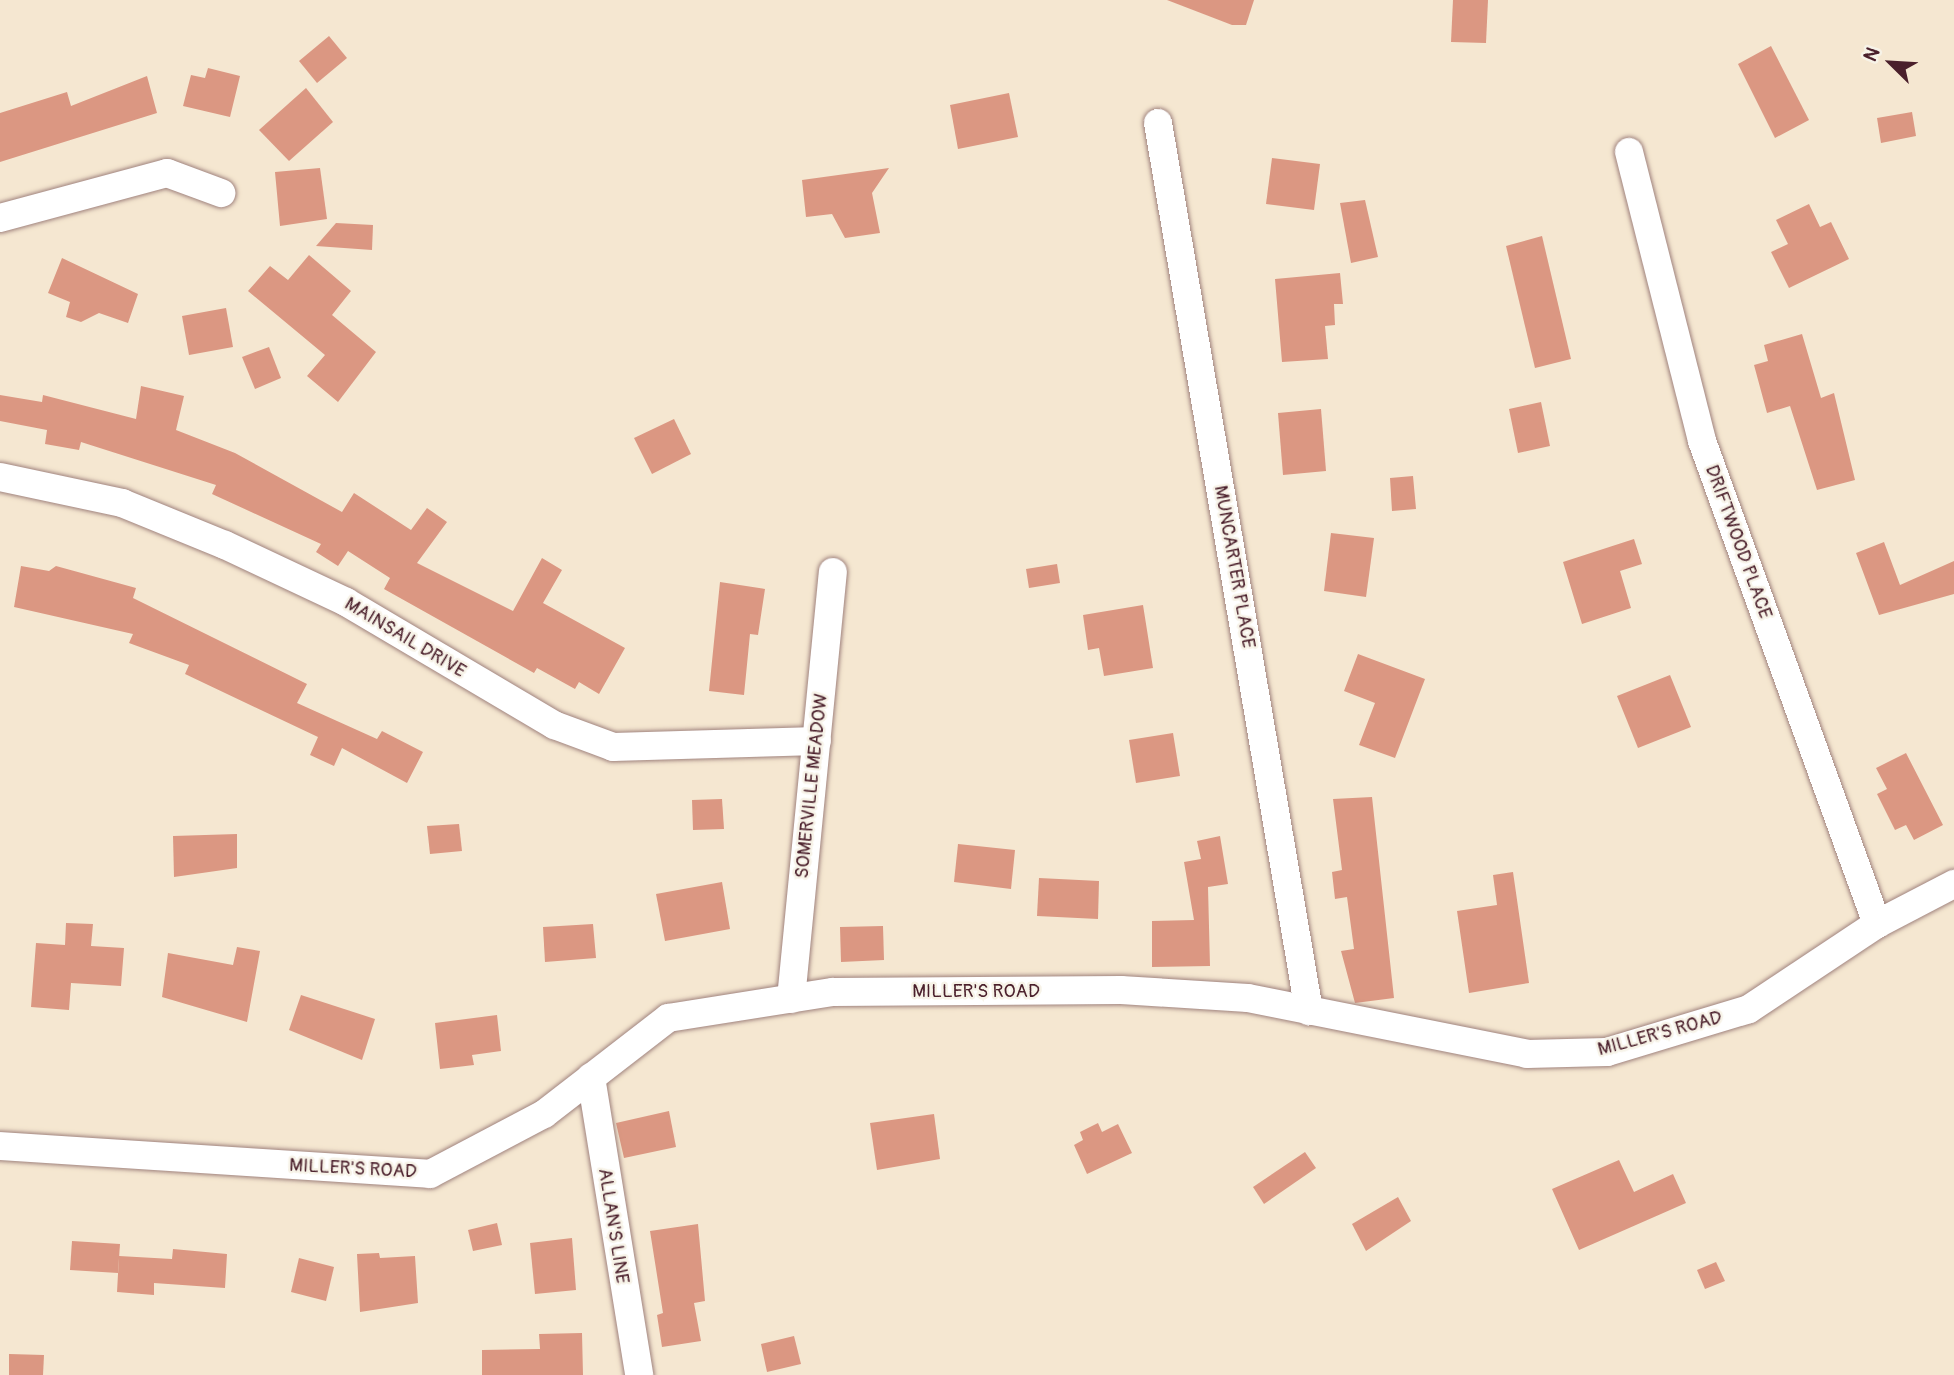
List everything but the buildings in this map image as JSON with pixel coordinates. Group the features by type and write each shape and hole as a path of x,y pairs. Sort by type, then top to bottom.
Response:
{"street":[{"name":"MUNCARTER PLACE","path":"1158,123 1310,1011"},
{"name":"DRIFTWOOD PLACE","path":"1629,152 1702,441 1877,924"},
{"path":"0,218 167,173 221,193"},
{"name":"MAINSAIL DRIVE","path":"0,477 122,503 225,545 346,603 554,726 613,747 817,741"},
{"name":"SOMERVILLE MEADOW","path":"791,999 834,572"},
{"name":"MILLER'S ROAD","path":"0,1146 430,1174 544,1114 668,1018 833,992 1121,990 1248,998 1527,1054 1607,1052 1749,1009 1877,924 1954,884"},
{"name":"ALLAN'S LINE","path":"591,1077 639,1375"}]}
